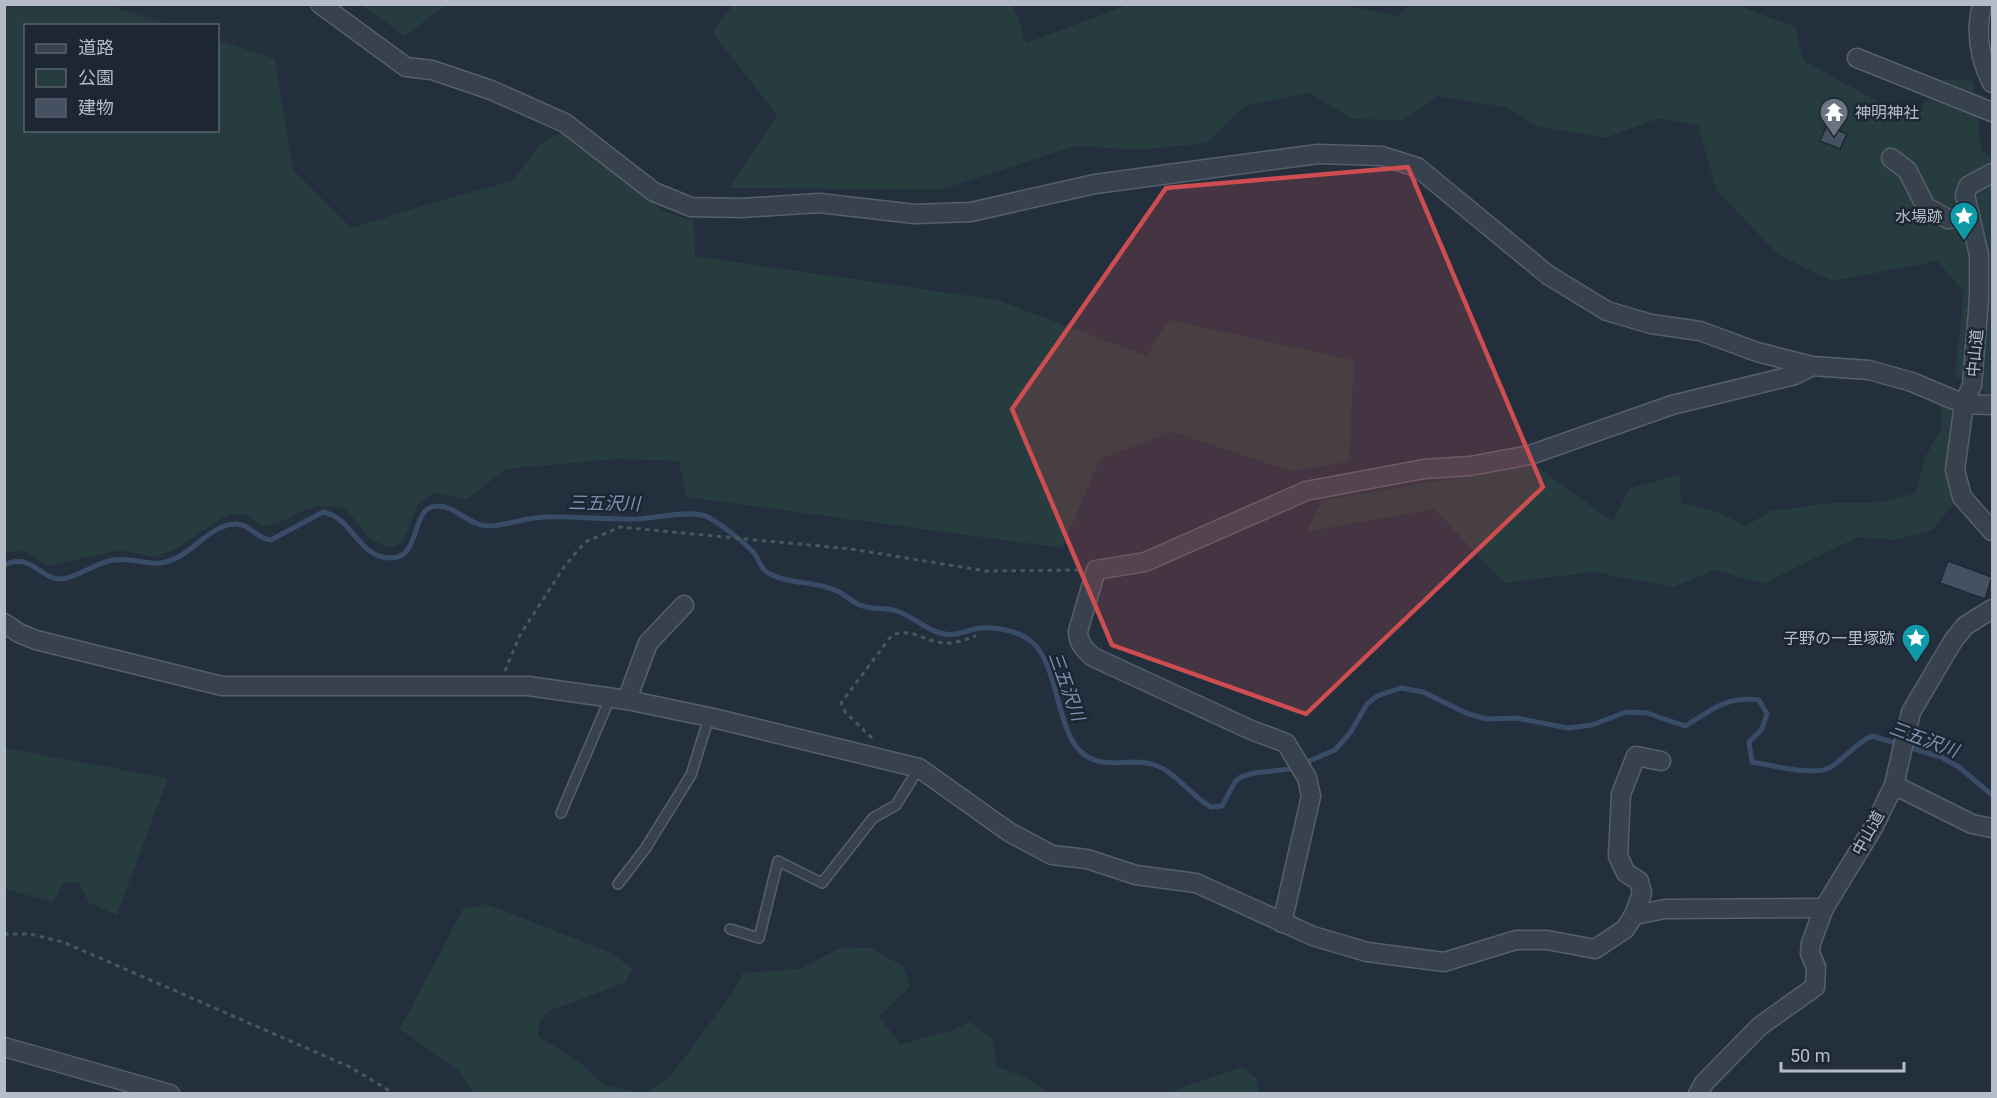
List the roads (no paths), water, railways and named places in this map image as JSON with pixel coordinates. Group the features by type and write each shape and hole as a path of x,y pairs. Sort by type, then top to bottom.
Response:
{"street":[{"path":"320,4 406,67 432,70 491,90 565,123 654,192 691,207 732,208 819,203 915,214 971,212 1095,184 1318,154 1382,156 1418,167 1548,275 1607,311 1651,324 1700,331 1758,352 1812,366 1869,370 1912,382 1964,404 1992,405"},
{"path":"1982,4 1977,36 1985,70 1992,83"},
{"path":"1857,58 1992,112"},
{"path":"1891,158 1907,171 1926,207 1948,219 1970,217"},
{"name":"中山道","path":"1992,173 1968,186 1965,202 1979,255 1979,299 1972,385 1964,404 1955,456 1957,485 1962,497 1992,531"},
{"path":"1282,923 1311,796 1306,776 1296,756 1286,743 1241,725 1093,657 1086,651 1078,641 1078,631 1096,570 1145,562 1306,491 1424,469 1470,466 1530,455 1671,405 1795,375 1812,366"},
{"path":"619,699 648,644 684,605"},
{"name":"中山道","path":"1698,1094 1704,1083 1760,1026 1815,987 1816,967 1810,948 1824,909 1873,828 1894,785 1911,712 1953,641 1965,626 1992,609"},
{"path":"4,623 36,640 222,686 548,687 709,717 919,768 992,820 1052,855 1087,859 1136,875 1196,884 1313,936 1367,952 1444,962 1516,940 1547,940 1595,949 1625,929 1634,915 1642,893 1639,881 1626,873 1618,856 1621,794 1636,756 1661,761"},
{"path":"1894,785 1971,824 1992,828"},
{"path":"1634,915 1665,909 1824,909"},
{"path":"4,1047 170,1094"}],"lane":[{"path":"561,813 619,699"},
{"path":"618,884 645,849 691,775 709,717"},
{"path":"730,929 759,938 778,861 822,883 873,818 896,805 919,768"}],"waterway":[{"name":"三五沢川","path":"4,565 23,562 58,579 73,576 114,560 162,563 187,552 213,532 227,525 240,524 261,537 271,540 323,512 342,521 371,552 381,557 392,558 408,549 423,514 429,508 438,506 487,526 539,517 637,519 695,514 707,517 729,531 754,553 764,570 777,577 825,586 840,592 864,607 897,611 940,633 961,633 988,628 1006,630 1023,636 1038,648 1045,661 1065,724 1071,739 1079,750 1097,761 1155,765 1170,773 1211,807 1222,806 1235,782 1241,777 1254,773 1290,769 1335,750 1350,733 1367,704 1377,696 1401,688 1423,692 1466,713 1486,719 1516,718 1568,728 1592,725 1626,712 1647,713 1685,726 1728,702 1759,700 1767,714 1762,729 1749,742 1752,762 1804,771 1824,770 1872,736 1941,757 1959,767 1992,795"}],"place":[{"name":"神明神社","path":"1834,138"},
{"name":"水場跡","path":"1964,242"},
{"name":"子野の一里塚跡","path":"1916,664"}]}
